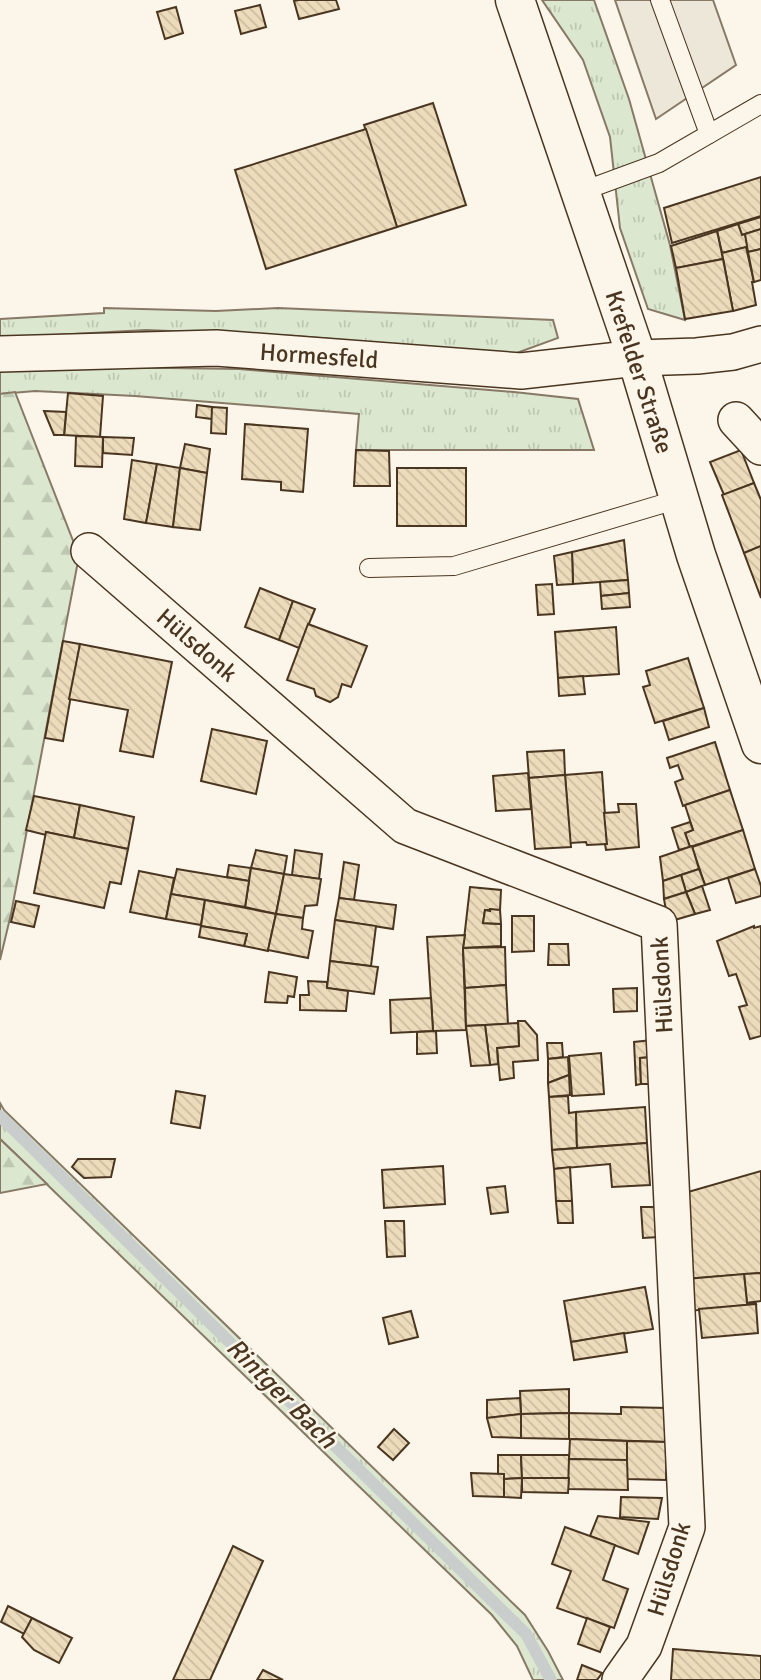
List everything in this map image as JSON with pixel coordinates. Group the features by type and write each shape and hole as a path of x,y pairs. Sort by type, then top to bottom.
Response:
{"main road":[{"name":"Krefelder Straße","path":"515,0 636,359 723,636 761,744"}],"street":[{"name":"Hormesfeld","path":"0,354 216,348 521,371 733,352 761,344"},
{"path":"736,420 761,447"},
{"name":"Hülsdonk","path":"89,551 405,826 659,924 687,1527 644,1646 620,1680"}],"lane":[{"path":"660,0 709,134"},
{"path":"580,192 659,163 761,104"},
{"path":"369,568 454,566 679,499"}],"green space":[{"path":"542,0 594,0 629,99 670,245 685,320 648,309 620,228 610,137 583,60"},
{"path":"104,308 216,311 278,308 553,320 558,338 514,354 295,336 146,330 0,338 0,319 104,313"},
{"path":"29,366 239,369 578,399 594,450 356,450 359,414 135,396 35,391 0,394 0,371"},
{"path":"15,392 79,556 0,960 0,394"},
{"path":"0,1103 4,1110 525,1615 563,1680 533,1680 517,1646 492,1615 0,1139"},
{"path":"0,1139 47,1184 0,1193"}],"shaded area":[{"path":"615,0 713,0 736,65 656,119"}],"building":[{"path":"336,0 339,9 299,19 294,1"},
{"path":"260,5 266,27 241,34 235,11"},
{"path":"176,7 183,33 165,39 157,12"},
{"path":"433,103 466,205 397,227 364,125"},
{"path":"366,129 397,227 266,269 235,170"},
{"path":"761,177 761,216 672,243 664,208"},
{"path":"761,217 761,229 742,235 738,224"},
{"path":"738,224 742,235 745,234 748,247 722,253 717,231"},
{"path":"761,229 761,249 748,252 745,234"},
{"path":"717,231 723,259 676,268 671,246"},
{"path":"746,247 756,305 733,311 722,253"},
{"path":"761,249 761,280 754,282 748,252"},
{"path":"723,259 733,311 685,319 676,268"},
{"path":"68,393 103,396 100,437 64,435"},
{"path":"197,405 212,407 212,419 196,417"},
{"path":"212,407 227,408 226,434 211,433"},
{"path":"44,411 66,412 64,435 54,435"},
{"path":"245,424 308,429 303,492 281,490 281,482 242,479"},
{"path":"76,436 103,437 102,467 75,466"},
{"path":"103,437 134,438 132,455 103,453"},
{"path":"185,444 210,449 207,473 180,468"},
{"path":"356,450 389,451 390,486 354,486"},
{"path":"741,450 754,483 724,495 710,462"},
{"path":"132,460 157,464 146,523 124,519"},
{"path":"157,464 180,468 173,527 146,523"},
{"path":"180,468 207,473 200,530 173,527"},
{"path":"397,468 466,468 466,526 397,526"},
{"path":"754,483 761,500 761,546 744,553 722,495"},
{"path":"624,540 628,580 573,584 572,552"},
{"path":"761,546 761,598 744,553"},
{"path":"572,552 573,584 557,585 554,556"},
{"path":"628,580 629,593 601,596 600,582"},
{"path":"552,584 554,614 538,615 536,585"},
{"path":"260,588 293,601 279,640 245,627"},
{"path":"629,593 630,607 602,609 601,596"},
{"path":"293,601 315,609 299,648 279,640"},
{"path":"308,624 367,646 351,687 342,684 338,697 330,702 316,696 314,689 287,680"},
{"path":"616,627 619,674 558,678 555,632"},
{"path":"63,641 80,644 63,741 45,738"},
{"path":"80,644 172,662 153,757 120,751 128,710 69,699"},
{"path":"688,658 704,708 655,723 643,687 650,685 646,671"},
{"path":"583,676 585,694 559,696 558,678"},
{"path":"704,708 709,727 669,740 663,721"},
{"path":"212,729 267,741 256,794 201,781"},
{"path":"715,742 730,790 683,806 675,782 683,779 678,765 670,768 667,758"},
{"path":"564,750 565,775 529,778 527,752"},
{"path":"602,772 607,844 570,843 565,775"},
{"path":"528,773 531,809 496,811 493,776"},
{"path":"565,775 571,847 535,849 529,778"},
{"path":"730,790 743,830 690,847 685,833 693,830 685,805"},
{"path":"34,796 80,805 74,838 26,830"},
{"path":"618,804 636,804 639,847 606,850 604,813 619,812"},
{"path":"80,805 134,817 128,849 74,838"},
{"path":"690,822 693,830 685,833 690,847 679,850 672,828"},
{"path":"743,830 755,869 705,885 692,847"},
{"path":"46,832 128,849 121,884 110,882 104,908 34,893"},
{"path":"692,846 699,869 663,881 660,857"},
{"path":"256,850 287,856 284,874 251,868"},
{"path":"295,850 322,854 319,879 292,875"},
{"path":"344,862 359,865 354,900 339,898"},
{"path":"229,865 251,868 249,881 227,877"},
{"path":"251,868 284,874 276,914 245,907"},
{"path":"177,869 249,881 245,907 171,894"},
{"path":"699,869 705,885 686,892 681,875"},
{"path":"755,869 761,886 761,896 736,903 728,878"},
{"path":"139,871 174,878 166,919 130,912"},
{"path":"284,874 321,879 317,905 305,906 303,918 276,914"},
{"path":"681,875 686,892 664,899 663,881"},
{"path":"702,886 710,910 695,914 686,892"},
{"path":"470,887 501,890 500,910 485,910 483,923 501,924 501,946 463,948"},
{"path":"686,892 695,914 668,922 664,899"},
{"path":"171,894 205,900 201,925 166,919"},
{"path":"339,898 396,905 393,929 335,920"},
{"path":"205,900 276,914 268,951 244,946 247,934 201,926"},
{"path":"16,901 39,906 34,927 11,922"},
{"path":"485,910 500,910 501,924 483,923"},
{"path":"276,914 303,918 302,929 313,931 308,958 268,950"},
{"path":"512,916 534,916 534,951 512,952"},
{"path":"335,920 376,926 371,966 330,961"},
{"path":"201,926 247,934 244,946 199,937"},
{"path":"754,926 761,926 761,1036 750,1039 739,1007 747,1005 736,974 729,976 717,941"},
{"path":"465,935 463,948 466,1030 433,1031 427,937"},
{"path":"549,944 568,944 569,965 548,965"},
{"path":"505,947 506,985 465,988 463,948"},
{"path":"330,961 378,967 374,994 327,988"},
{"path":"269,972 297,977 294,997 288,996 287,1003 265,1002"},
{"path":"308,981 327,982 327,988 348,991 346,1011 300,1010 300,995 309,995"},
{"path":"506,985 508,1024 466,1026 465,988"},
{"path":"637,988 637,1011 614,1012 613,989"},
{"path":"431,998 433,1031 391,1033 390,1000"},
{"path":"518,1021 525,1021 537,1035 538,1060 513,1062 514,1078 500,1080 497,1048 519,1046"},
{"path":"518,1023 519,1046 497,1048 498,1064 490,1065 485,1025"},
{"path":"485,1025 490,1065 471,1066 466,1026"},
{"path":"436,1031 437,1053 417,1054 417,1032"},
{"path":"652,1040 654,1057 640,1058 641,1084 636,1085 634,1042"},
{"path":"547,1043 562,1043 563,1057 548,1059"},
{"path":"601,1053 604,1094 572,1096 569,1056"},
{"path":"568,1057 569,1075 548,1083 548,1059"},
{"path":"654,1057 655,1084 641,1084 640,1058"},
{"path":"569,1075 570,1095 549,1097 548,1083"},
{"path":"176,1091 205,1096 200,1128 171,1123"},
{"path":"568,1096 569,1113 576,1112 577,1148 552,1150 549,1097"},
{"path":"645,1107 647,1143 577,1148 576,1112"},
{"path":"647,1143 650,1185 612,1187 610,1164 554,1169 552,1150"},
{"path":"78,1159 115,1159 111,1177 84,1178 72,1167"},
{"path":"443,1166 445,1204 384,1208 382,1170"},
{"path":"570,1167 572,1201 556,1201 554,1169"},
{"path":"761,1171 761,1273 686,1279 681,1194"},
{"path":"505,1186 508,1212 491,1214 487,1188"},
{"path":"556,1201 572,1201 573,1223 558,1223"},
{"path":"641,1207 657,1207 659,1237 643,1238"},
{"path":"385,1221 404,1221 405,1256 387,1257"},
{"path":"761,1273 761,1301 747,1303 744,1274"},
{"path":"744,1274 747,1303 756,1304 690,1311 686,1279"},
{"path":"645,1287 653,1329 571,1342 564,1301"},
{"path":"756,1304 758,1333 702,1338 699,1309"},
{"path":"411,1311 418,1337 389,1344 383,1318"},
{"path":"624,1333 627,1352 574,1360 571,1342"},
{"path":"569,1389 569,1413 521,1414 520,1391"},
{"path":"520,1398 521,1414 487,1418 487,1400"},
{"path":"621,1407 668,1408 667,1442 569,1439 569,1413 621,1414"},
{"path":"569,1413 569,1439 521,1438 521,1414"},
{"path":"521,1414 521,1438 492,1437 487,1418"},
{"path":"394,1429 409,1443 393,1460 378,1447"},
{"path":"570,1439 627,1441 627,1461 569,1459"},
{"path":"627,1441 667,1442 666,1480 627,1479"},
{"path":"498,1455 521,1455 522,1478 504,1479 504,1474 498,1474"},
{"path":"521,1455 569,1455 569,1478 522,1478"},
{"path":"569,1459 627,1460 628,1490 568,1489"},
{"path":"471,1473 504,1474 504,1497 473,1496"},
{"path":"522,1478 569,1478 568,1493 522,1492"},
{"path":"522,1478 521,1498 504,1497 504,1479"},
{"path":"621,1497 662,1498 658,1519 620,1517"},
{"path":"598,1516 649,1522 638,1554 590,1536"},
{"path":"565,1527 615,1545 603,1580 628,1589 614,1628 557,1608 571,1571 552,1564"},
{"path":"233,1546 263,1561 232,1631 210,1680 173,1680"},
{"path":"8,1606 32,1618 24,1634 1,1622"},
{"path":"32,1618 72,1638 59,1663 34,1650 22,1637"},
{"path":"587,1618 610,1627 600,1652 578,1644"},
{"path":"673,1649 761,1656 761,1680 671,1680"},
{"path":"582,1665 602,1673 597,1680 577,1680"},
{"path":"263,1670 283,1680 257,1680"}],"waterway":[{"name":"Rintger Bach","path":"0,1116 526,1634 551,1680"}]}
